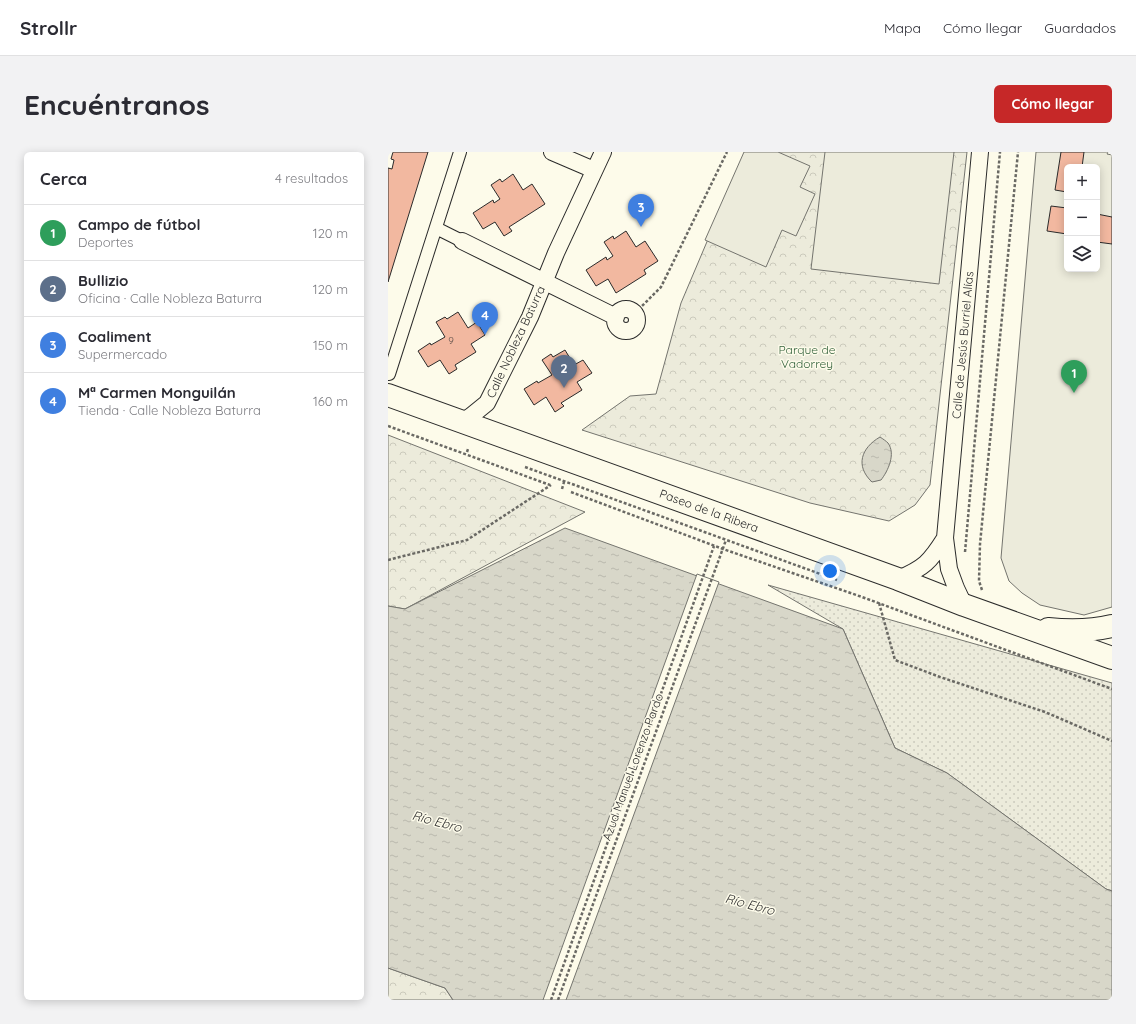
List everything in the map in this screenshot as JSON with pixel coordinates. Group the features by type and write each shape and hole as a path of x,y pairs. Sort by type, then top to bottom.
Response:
{"main road":[{"name":"Paseo de la Ribera","path":"388,385 462,422 898,579 984,613 1028,628"},
{"path":"1028,628 1062,630 1097,629 1112,626"},
{"path":"1028,628 1112,658"}],"street":[{"path":"388,385 460,152"},
{"path":"552,152 594,170"},
{"name":"Calle Nobleza Baturra","path":"462,422 472,416 487,403 530,316 556,253 603,152"},
{"name":"Calle de Jesús Burriel Alías","path":"964,605 948,569 945,538 980,152"},
{"path":"436,228 462,241"},
{"name":"Calle Nobleza Baturra","path":"462,241 616,316 623,310 630,309 635,313"},
{"name":"Calle Nobleza Baturra","path":"487,403 493,433"},
{"name":"Calle de Jesús Burriel Alías","path":"898,579 910,574 927,563 945,538"}],"path":[{"path":"635,313 661,287 727,152"},
{"path":"965,553 1000,152"},
{"path":"984,613 988,601 984,596 979,581 980,544 1018,152"},
{"path":"388,426 550,485 467,540 388,560"},
{"path":"562,489 564,482"},
{"path":"568,483 763,554"},
{"path":"571,492 714,546 879,603 1112,689"},
{"name":"Azud Manuel Lorenzo Pardo","path":"558,1000 726,540"},
{"name":"Azud Manuel Lorenzo Pardo","path":"551,1000 714,546"},
{"path":"879,603 895,660 940,678 1046,712 1112,741"}],"green space":[{"path":"744,152 778,152 810,166 800,187 815,194 796,236 782,230 766,267 705,240"},
{"name":"Parque de Vadorrey","path":"745,152 967,152 930,485 915,505 889,521 810,503 582,430 630,396 656,394 681,303"},
{"path":"825,152 954,152 939,284 811,269"},
{"path":"1036,152 1108,152 1107,154 1112,155 1112,607 1084,615 1040,605 1022,593 1009,581 1001,558"},
{"path":"388,435 585,512 405,609 388,606"},
{"path":"768,585 1112,683 1112,891 1106,889 947,773 895,748 843,629"},
{"path":"388,968 445,988 453,1000 388,1000"}],"water":[{"path":"880,437 888,443 891,457 886,472 881,480 872,482 863,470 862,458 868,446"},
{"name":"Río Ebro","path":"565,528 843,629 895,748 947,773 1106,889 1112,891 1112,1000 453,1000 445,988 388,968 388,606 405,609"}],"pier":[{"path":"697,574 719,582 566,1000 543,1000"}],"building":[{"path":"393,152 428,152 388,282 388,168 392,169 394,160 391,159"},
{"path":"1061,152 1084,152 1082,164 1064,164 1064,192 1055,190"},
{"path":"513,174 523,190 532,184 545,204 509,227 512,231 504,236 495,222 483,229 473,213 493,200 494,203 500,199 491,185 500,179 502,182"},
{"path":"1051,206 1064,208 1064,234 1047,231"},
{"path":"1100,215 1112,217 1112,244 1100,242"},
{"path":"626,231 636,247 645,241 658,261 644,270 646,274 616,293 608,279 596,286 586,270 606,257 607,260 613,256 604,242 613,236 614,239"},
{"path":"458,312 468,328 477,322 485,335 471,344 476,352 455,365 457,369 449,374 440,360 428,367 418,351 430,343 431,345 445,337 436,322 445,317 447,319"},
{"path":"565,350 574,365 583,360 592,373 577,382 582,390 561,403 564,406 555,412 546,397 534,405 524,389 537,381 538,383 552,375 542,360 551,354 553,357"}],"place":[{"name":"Coaliment","path":"641,227"},
{"name":"Mª Carmen Monguilán","path":"485,335"},
{"name":"Bullizio","path":"564,388"},
{"name":"Campo de fútbol","path":"1074,393"}]}
